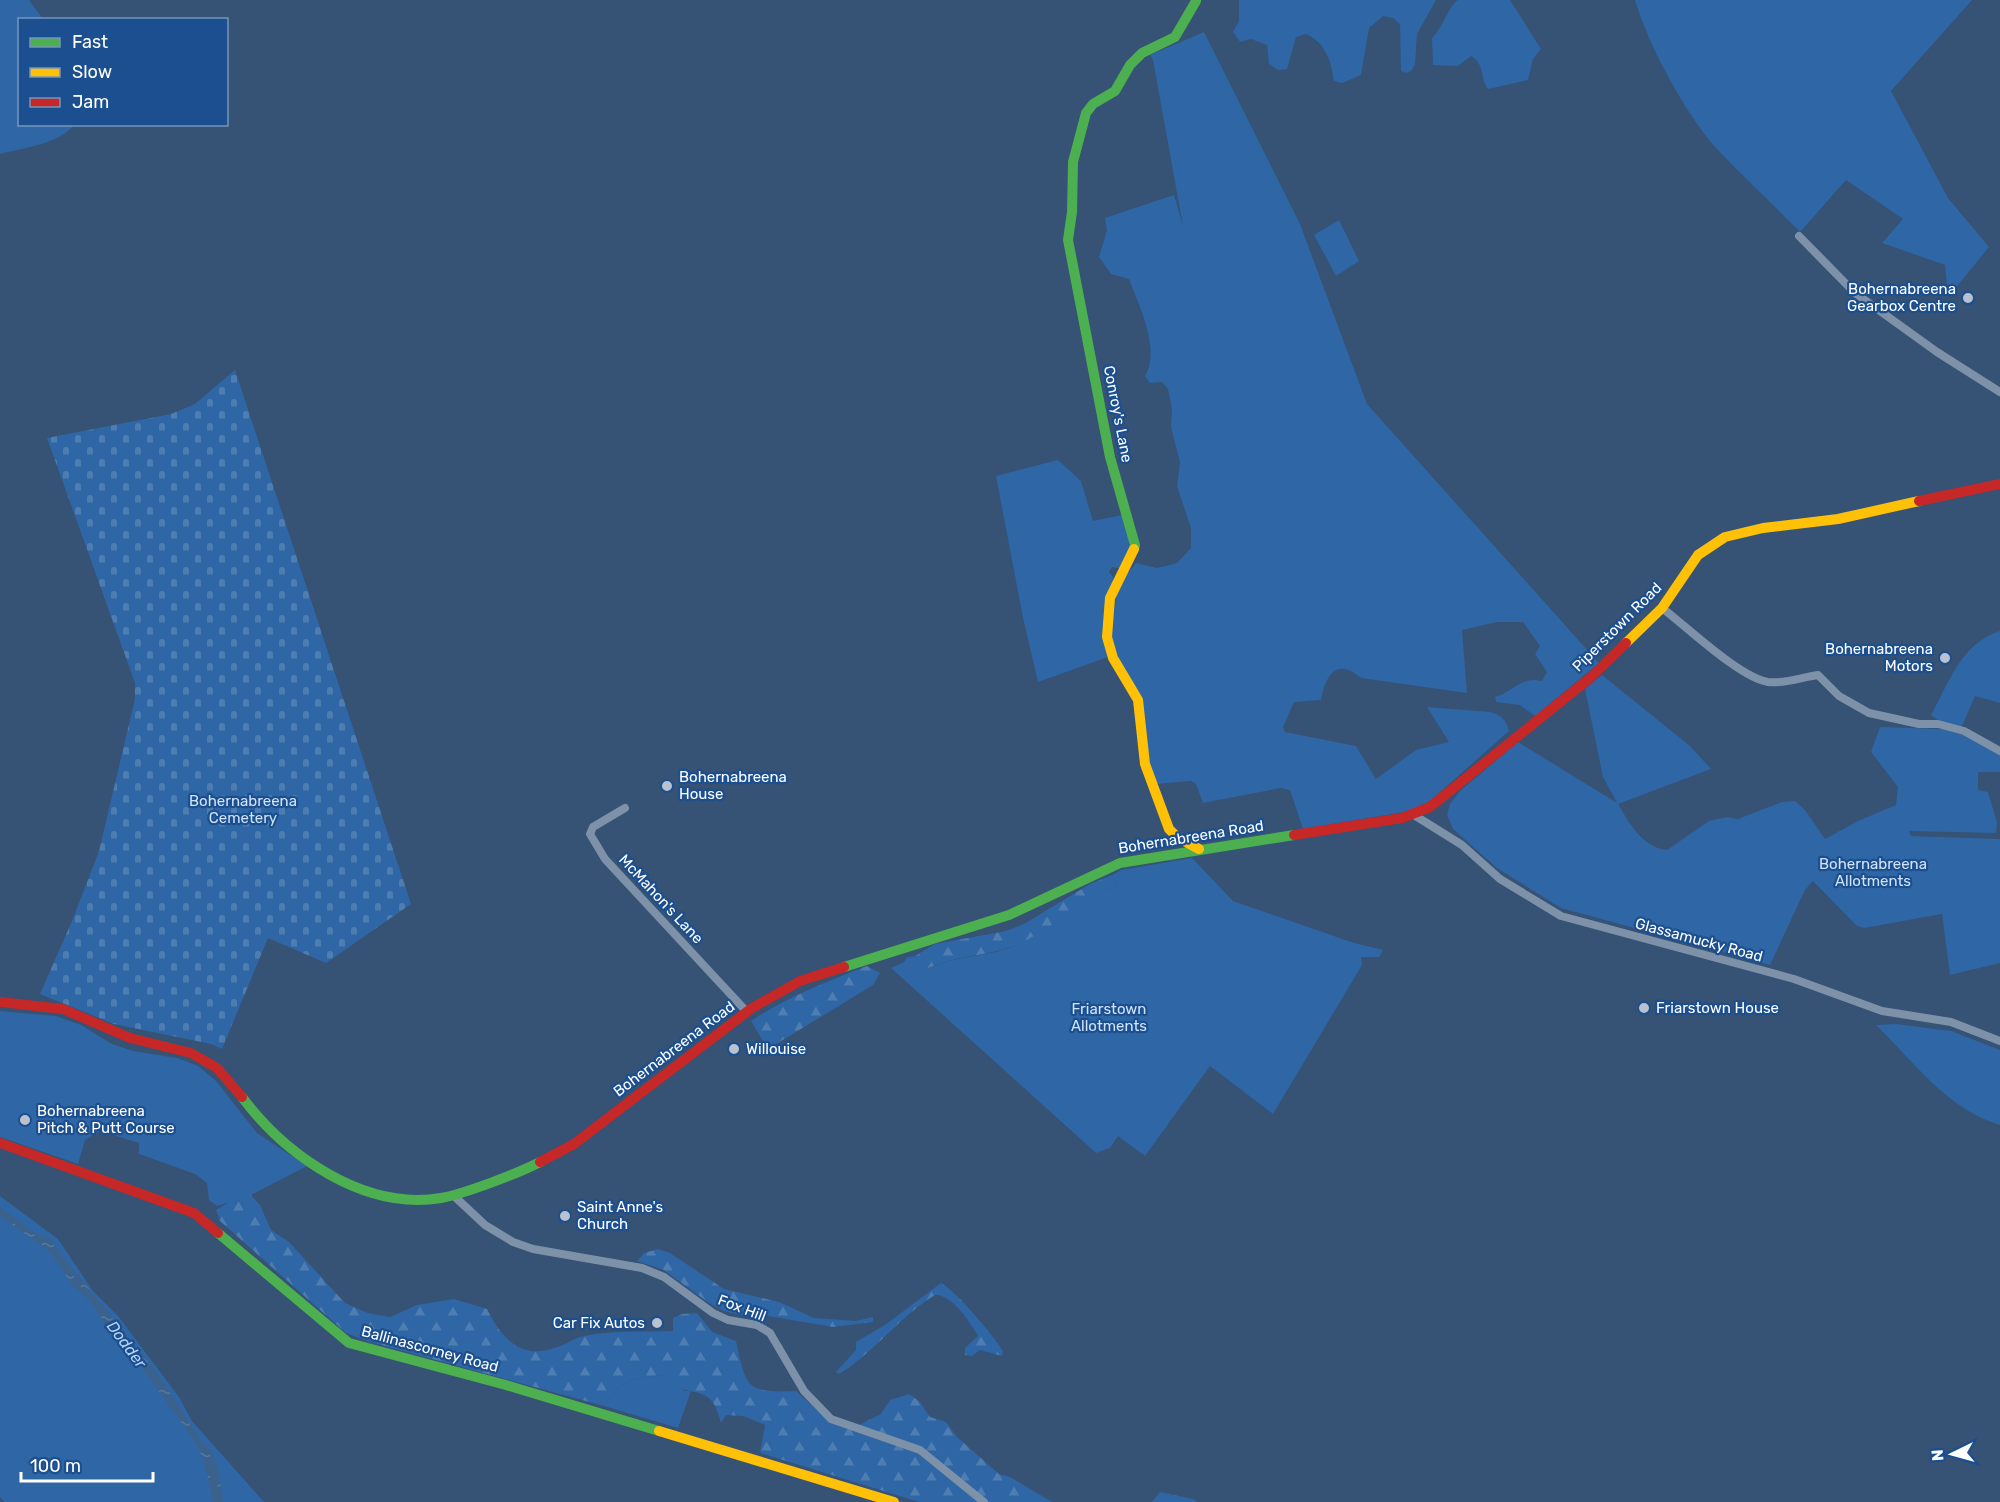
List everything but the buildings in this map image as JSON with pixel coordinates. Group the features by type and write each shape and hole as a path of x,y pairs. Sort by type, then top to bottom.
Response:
{"street":[{"name":"Conroy's Lane","path":"1196,1 1175,38 1142,52 1130,64 1115,91 1093,104 1086,113 1077,139 1073,162 1072,212 1068,240 1110,457 1135,545 1133,558 1116,582 1108,604 1107,641 1115,663 1134,689 1139,701 1142,716 1143,756 1169,829 1177,837 1199,849"},
{"path":"1799,236 1855,293 2000,392"},
{"name":"Piperstown Road","path":"1414,815 1442,799 1492,754 1590,678 1662,608 1698,555 1725,537 1762,528 1838,519 2000,484"},
{"path":"1662,608 1719,655 1756,679 1779,682 1818,675 1839,696 1869,713 1919,724 1938,723 1964,731 2000,751"},
{"name":"McMahon's Lane","path":"625,808 592,827 590,834 594,843 629,885 747,1012"},
{"name":"Bohernabreena Road","path":"0,1002 57,1007 131,1038 199,1056 221,1072 262,1123 297,1152 368,1191 381,1196 415,1200 453,1195 530,1167 574,1144 747,1012 800,981 1009,915 1120,863 1199,849 1295,837 1414,815"},
{"name":"Glassamucky Road","path":"1414,815 1462,845 1500,879 1561,916 1794,979 1882,1011 1951,1022 2000,1041"},
{"name":"Ballinascorney Road","path":"0,1143 194,1213 349,1343 506,1385 894,1502"},
{"name":"Fox Hill","path":"453,1195 485,1225 513,1242 532,1249 642,1268 664,1277 713,1313 728,1320 757,1325 770,1333 804,1391 831,1419 920,1450 984,1502"}],"green space":[{"path":"0,0 29,0 42,18 18,18 18,126 73,126 50,141 0,154"},
{"path":"1239,0 1436,0 1417,34 1415,64 1411,71 1406,73 1401,71 1400,24 1393,18 1383,16 1369,28 1361,75 1342,83 1334,81 1329,60 1323,48 1306,34 1296,37 1287,69 1278,70 1269,64 1267,45 1251,39 1240,42 1233,32 1239,21"},
{"path":"1458,0 1510,0 1541,49 1533,59 1528,80 1488,89 1478,63 1471,56 1458,66 1433,65 1432,38"},
{"path":"1635,0 1972,0 1891,91 1948,198 1989,247 1954,290 1947,286 1945,265 1882,243 1903,219 1846,180 1800,232 1726,159 1704,133 1680,98 1658,57"},
{"path":"1204,32 1300,224 1367,404 1599,663 1535,716 1520,705 1496,702 1495,697 1522,683 1542,681 1547,672 1535,654 1540,646 1523,622 1497,622 1462,630 1467,693 1361,678 1345,669 1339,669 1329,677 1321,700 1294,702 1283,727 1285,732 1356,746 1376,779 1416,750 1449,742 1427,707 1490,712 1502,718 1509,731 1430,801 1410,811 1303,829 1290,790 1281,788 1203,803 1196,784 1191,781 1156,784 1145,750 1145,726 1114,649 1111,632 1117,593 1122,580 1136,563 1157,568 1177,563 1191,548 1191,528 1177,486 1180,462 1171,427 1172,409 1168,389 1162,382 1150,383 1145,376 1151,353 1143,314 1129,279 1111,274 1099,257 1107,230 1105,218 1174,195 1183,226 1153,60 1150,55"},
{"path":"1339,220 1359,261 1336,276 1314,235"},
{"name":"Bohernabreena Cemetery","path":"235,370 411,904 326,963 268,938 222,1049 211,1044 114,1024 40,994 99,851 135,699 135,683 47,438 171,414 195,404"},
{"path":"1058,460 1081,481 1093,521 1122,515 1130,543 1128,556 1124,562 1119,568 1112,567 1109,572 1113,577 1108,657 1038,682 1023,618 996,476"},
{"path":"2000,631 2000,703 1975,696 1962,726 1958,727 1946,724 1931,715 1950,678 1966,654 1975,645"},
{"name":"Bohernabreena Allotments","path":"1602,675 1690,746 1711,769 1618,804 1632,827 1644,839 1658,848 1667,850 1709,821 1727,817 1738,819 1782,802 1795,801 1805,810 1825,839 1858,821 1896,805 1898,787 1871,752 1880,727 1942,729 1963,735 2000,755 2000,772 1978,772 1978,790 1988,792 1997,822 1996,833 1909,831 1911,836 2000,839 2000,963 1950,975 1942,914 1864,928 1857,926 1813,881 1805,890 1770,965 1561,908 1497,868 1453,829 1447,815 1450,804 1460,791 1518,742 1617,803 1603,777 1585,689"},
{"name":"Friarstown Allotments","path":"1192,858 1233,901 1354,943 1383,950 1379,957 1361,957 1362,965 1273,1114 1210,1066 1145,1156 1118,1136 1110,1148 1096,1153 891,968 904,962 907,957 915,956 926,970 948,961 996,952 1019,944 1080,904 1118,885 1112,875 1121,870"},
{"path":"1112,875 1118,885 1092,897 1019,944 948,961 925,970 915,956 935,944 1006,931 1024,924 1090,884"},
{"path":"867,966 880,973 873,985 768,1049 751,1021 793,997"},
{"path":"0,1011 56,1016 81,1025 112,1044 133,1051 177,1058 198,1066 216,1081 257,1133 307,1166 249,1196 217,1206 209,1200 207,1183 195,1174 139,1154 139,1143 100,1131 85,1140 78,1164 0,1137"},
{"path":"1896,1024 1951,1031 2000,1050 2000,1125 1981,1118 1948,1096 1932,1083 1876,1025"},
{"path":"247,1191 260,1205 271,1230 289,1242 345,1303 368,1313 390,1317 417,1305 454,1299 487,1309 499,1329 513,1344 531,1351 542,1351 591,1335 614,1332 673,1331 673,1318 682,1314 697,1313 712,1332 736,1341 746,1378 758,1389 796,1391 820,1413 851,1429 881,1414 890,1400 909,1394 920,1402 930,1417 946,1422 957,1437 999,1474 1010,1477 1052,1502 919,1502 760,1453 765,1425 743,1416 726,1415 721,1423 709,1398 671,1386 664,1375 629,1381 610,1397 604,1406 370,1342 346,1333 220,1221 216,1210"},
{"path":"0,1196 58,1239 93,1291 118,1316 179,1397 192,1421 264,1502 4,1502 0,1497"},
{"path":"658,1249 670,1253 724,1289 779,1302 814,1318 856,1321 873,1317 873,1322 833,1327 724,1311 709,1303 664,1270 637,1261 644,1253"},
{"path":"941,1283 965,1304 983,1325 1003,1351 1002,1356 980,1350 972,1356 965,1355 965,1348 978,1336 954,1304 948,1299 935,1295 852,1365 839,1374 836,1372 856,1350 856,1342 885,1325"},
{"path":"664,1375 685,1391 691,1391 678,1428 604,1406 617,1390 629,1381"},
{"path":"1160,1492 1193,1499 1197,1502 1152,1502"}],"water":[{"name":"Dodder","path":"0,1207 37,1234 51,1239 62,1256 164,1383 203,1444 209,1447 218,1467 223,1502 213,1502 204,1461 196,1443 140,1365 109,1330 90,1301 73,1286 51,1253 0,1216"}],"traffic: fast":[{"path":"1134,549 1135,545 1110,457 1068,240 1072,212 1073,162 1086,113 1093,104 1115,91 1130,65 1142,53 1175,37 1196,1"},
{"path":"844,967 1009,915 1120,863 1294,835"},
{"path":"242,1097 280,1139 304,1158 356,1187 383,1196 412,1200 441,1198 491,1183 540,1162"},
{"path":"218,1233 349,1343 506,1385 659,1431"}],"traffic: slow":[{"path":"1626,643 1662,608 1698,555 1725,537 1763,528 1838,519 1919,501"},
{"path":"1134,549 1110,598 1107,637 1113,658 1138,700 1145,764 1169,829 1177,837 1199,849"},
{"path":"659,1431 894,1502"}],"traffic: jam":[{"path":"1919,501 2000,484"},
{"path":"1294,835 1402,818 1430,807 1590,678 1626,643"},
{"path":"540,1162 574,1144 752,1008 800,981 844,967"},
{"path":"0,1002 63,1009 130,1038 191,1053 217,1068 242,1097"},
{"path":"0,1143 194,1213 218,1233"}],"place":[{"name":"Bohernabreena Gearbox Centre","path":"1968,298"},
{"name":"Bohernabreena Motors","path":"1945,658"},
{"name":"Bohernabreena House","path":"667,786"},
{"name":"Friarstown House","path":"1644,1008"},
{"name":"Willouise","path":"734,1049"},
{"name":"Bohernabreena Pitch & Putt Course","path":"25,1120"},
{"name":"Saint Anne's Church","path":"565,1216"},
{"name":"Car Fix Autos","path":"657,1323"}]}
